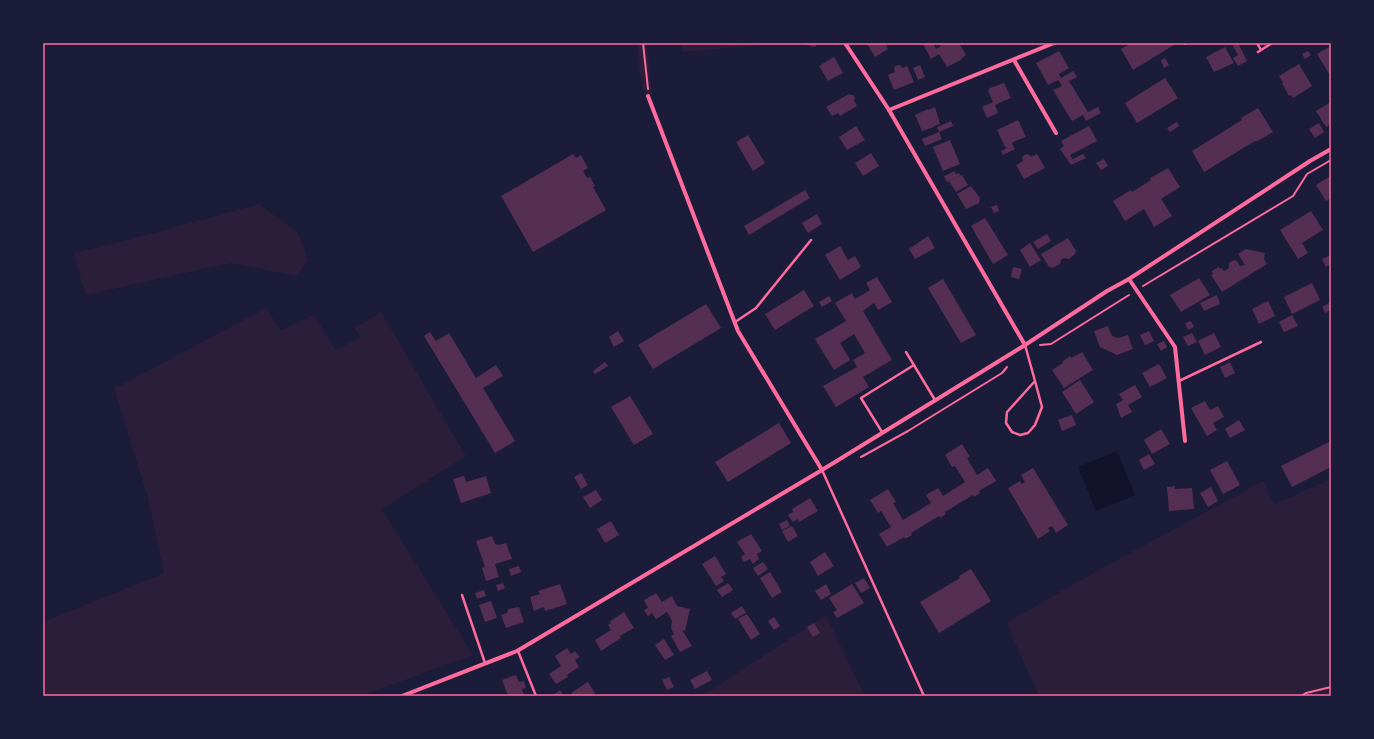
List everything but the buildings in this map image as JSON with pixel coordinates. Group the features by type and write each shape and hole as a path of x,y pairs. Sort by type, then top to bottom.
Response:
{"street":[{"path":"845,43 889,110 1025,345"},
{"path":"889,110 1054,43"},
{"path":"1014,60 1056,133"},
{"path":"648,96 738,331 822,470"},
{"path":"402,696 517,651 822,470 1025,345 1106,291 1129,280 1310,161 1331,149"},
{"path":"1129,280 1175,347 1185,441"}],"lane":[{"path":"1257,43 1261,50"},
{"path":"1258,52 1272,43"},
{"path":"735,322 756,308 811,240"},
{"path":"1178,381 1261,342"},
{"path":"1025,345 1026,350 1035,381 1042,407 1035,425 1028,433 1020,435 1012,432 1006,423 1007,412 1035,381"},
{"path":"906,352 935,400"},
{"path":"882,432 861,398 914,365"},
{"path":"822,470 924,696"},
{"path":"462,595 485,664"},
{"path":"517,651 536,696"}],"path":[{"path":"643,43 648,96"},
{"path":"1026,350 1032,346 1051,344 1136,290 1293,196 1307,174 1331,160"},
{"path":"855,460 908,431 1002,373 1007,367"},
{"path":"1301,696 1306,693 1331,687"}],"shaded area":[{"path":"637,43 647,43 652,94 645,98 640,74"},
{"path":"681,43 753,43 754,46 682,52"},
{"path":"259,204 298,233 308,260 296,276 230,263 86,295 74,253 128,240"},
{"path":"266,308 281,330 314,315 336,350 360,337 355,328 381,312 466,456 382,509 473,655 361,696 43,696 43,622 164,573 148,498 114,389"},
{"path":"1117,451 1135,495 1096,511 1078,467"},
{"path":"1331,479 1331,696 1039,696 1006,623 1095,572 1263,481 1274,504"},
{"path":"826,615 865,696 702,696"}]}
